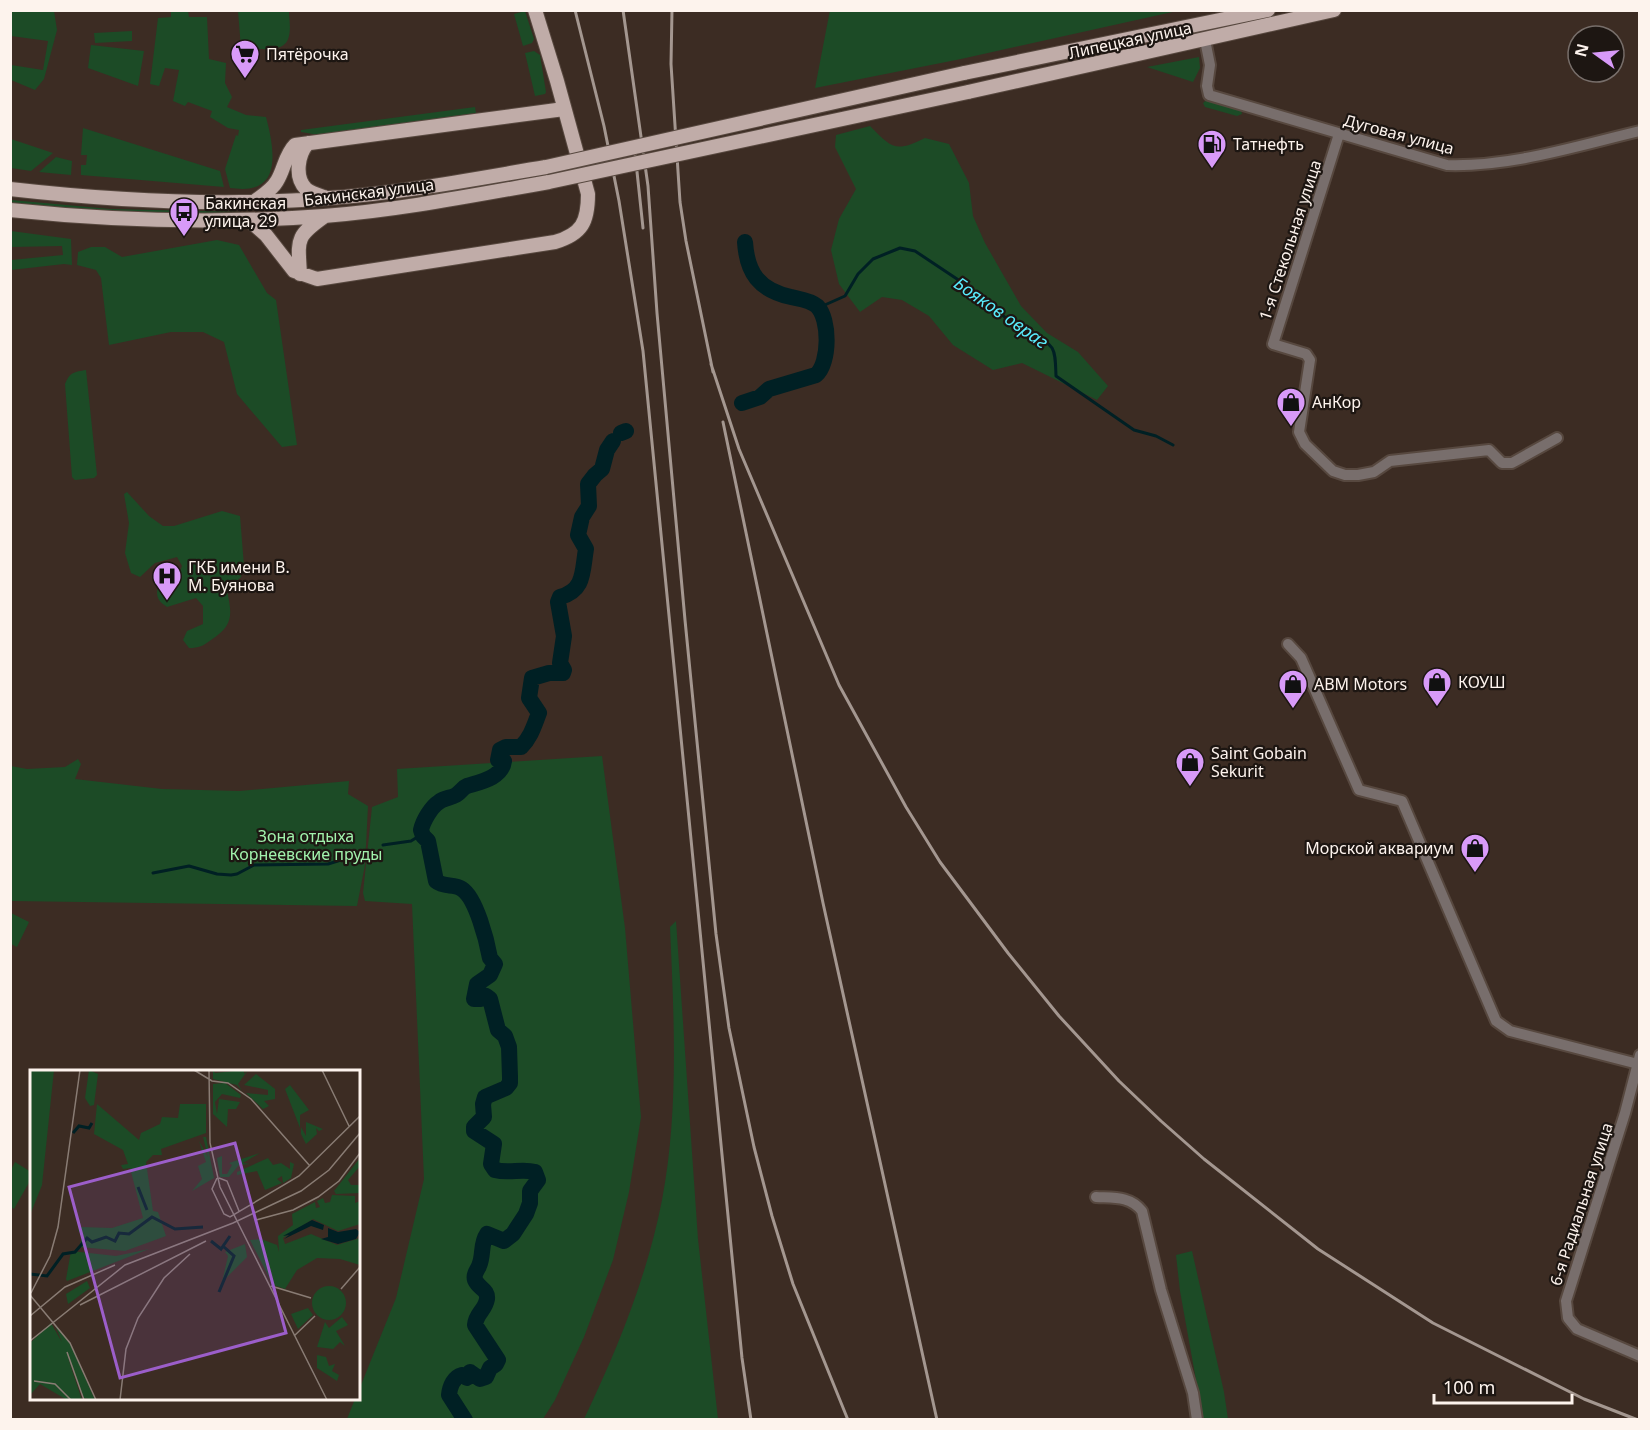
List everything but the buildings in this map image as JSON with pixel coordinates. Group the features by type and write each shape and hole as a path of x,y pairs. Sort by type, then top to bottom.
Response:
{"main road":[{"path":"249,220 266,235 292,268 300,274 324,279 555,242 577,233 588,210 588,194 535,10"},
{"name":"Липецкая улица","path":"546,167 964,73 1237,14 1268,10"},
{"name":"Липецкая улица","path":"549,182 1334,10"},
{"path":"254,202 273,188 291,148 295,145 564,109"},
{"path":"308,143 301,153 299,177 306,189 329,198"},
{"name":"Бакинская улица","path":"10,189 75,197 150,201 254,202 329,198 396,191 546,167"},
{"name":"Бакинская улица","path":"10,210 152,221 326,216 436,202 549,182"},
{"path":"300,274 298,252 301,236 326,216"}],"street":[{"name":"Дуговая улица","path":"1205,40 1210,65 1207,86 1209,95 1447,165 1477,166 1501,163 1640,131"},
{"name":"1-я Стекольная улица","path":"1339,134 1273,344 1306,354 1310,360 1299,432 1305,444 1333,471 1345,475 1358,475 1374,472 1390,462 1489,450 1502,464 1512,463 1557,438"},
{"path":"1287,644 1301,658 1359,790 1402,801 1497,1021 1510,1031 1639,1060"},
{"name":"6-я Радиальная улица","path":"1639,1060 1622,1124 1566,1301 1568,1318 1577,1329 1640,1356"},
{"path":"1096,1197 1125,1198 1136,1203 1142,1210 1161,1290 1193,1393 1197,1419"}],"green space":[{"path":"11,10 54,11 57,30 44,79 35,90 11,80 11,65 43,70 48,41 11,36"},
{"path":"171,10 188,11 189,17 207,17 209,59 226,63 225,83 232,97 227,107 246,115 266,117 272,145 272,165 270,174 258,186 248,189 230,188 225,169 239,130 228,128 210,117 212,111 188,102 185,106 173,101 179,70 165,68 159,86 150,84 158,18 171,17"},
{"path":"830,10 1177,11 961,59 815,88"},
{"path":"238,11 289,11 290,33 286,42 282,46 269,49 241,48"},
{"path":"525,11 534,39 532,43 523,46 514,14"},
{"path":"132,31 132,41 95,43 94,33"},
{"path":"91,45 144,51 138,86 88,68"},
{"path":"534,51 540,55 546,92 535,96 525,53"},
{"path":"1199,57 1200,68 1193,82 1147,67"},
{"path":"1208,99 1241,110 1242,114 1237,116 1205,107 1203,103"},
{"path":"475,107 476,113 319,135 301,132 301,130"},
{"path":"870,126 894,146 907,146 925,138 949,144 969,183 973,216 985,243 1021,306 1047,333 1078,352 1108,386 1097,400 1022,363 993,370 953,345 929,316 902,300 882,297 860,312 839,284 831,250 839,219 856,189 835,147 836,135"},
{"path":"83,128 220,171 224,187 81,175 81,165 86,165 87,155 81,155"},
{"path":"11,139 53,153 31,171 11,168"},
{"path":"56,157 72,161 71,175 39,172"},
{"path":"11,200 110,209 242,212 242,216 109,212 11,204"},
{"path":"11,231 71,239 72,265 11,270 11,260 63,255 62,246 11,247"},
{"path":"217,240 239,245 267,293 276,300 297,445 282,447 237,394 224,342 203,332 171,332 109,345 101,278 96,270 77,265 78,252 91,247 105,247 122,257"},
{"path":"86,370 97,475 94,478 75,480 72,477 65,384 73,373"},
{"path":"127,492 149,516 163,526 174,526 222,511 240,516 244,566 241,577 227,590 230,619 218,635 203,645 189,648 183,640 187,631 203,624 203,606 196,598 167,607 158,597 159,584 179,574 182,566 177,557 155,563 140,577 131,573 125,553 129,523 124,494"},
{"path":"602,756 625,928 641,1117 629,1192 613,1260 584,1337 555,1400 543,1419 347,1419 355,1400 360,1400 360,1388 396,1298 424,1179 412,904 365,901 363,893 372,807 398,797 397,769"},
{"name":"Зона отдыха Корнеевские пруды","path":"78,759 81,764 75,779 162,789 239,791 349,781 348,794 368,806 365,865 357,906 11,901 11,766 27,769 65,767"},
{"path":"11,913 29,922 17,947 11,944"},
{"path":"676,921 698,1239 718,1419 584,1419 630,1312 656,1229 662,1200 673,1099 674,1030 670,927"},
{"path":"15,1162 30,1171 30,1181 14,1209 11,1207 11,1170"},
{"path":"1192,1251 1228,1419 1203,1419 1180,1291 1176,1255"}],"waterway":[{"path":"742,403 760,397 769,389 816,375 824,361 827,341 824,321 817,306 808,301 780,294 763,285 752,271 745,242"},
{"name":"Бояков овраг","path":"818,308 845,296 858,274 873,259 900,248 915,251 957,279 1031,338 1050,345 1055,355 1056,376 1134,430 1156,436 1173,445"},
{"path":"621,433 626,431"},
{"path":"465,1420 449,1395 453,1382 462,1375 467,1378 470,1372 480,1379 486,1377 490,1368 498,1360 475,1325 487,1299 486,1293 475,1278 484,1242 487,1234 504,1241 513,1234 526,1214 530,1203 530,1191 538,1180 535,1172 495,1170 491,1164 494,1144 474,1131 474,1127 484,1117 485,1097 506,1088 510,1083 509,1047 505,1036 498,1030 490,999 486,996 474,999 477,984 490,975 495,964 490,958 480,920 472,901 459,887 436,881 428,841 421,830 428,814 436,804 456,795 465,787 495,775 504,761 498,760 500,750 506,747 521,747 527,739 539,713 529,698 532,678 549,673 563,673 564,670 560,663 564,636 558,602 560,597 574,590 581,579 586,549 578,535 582,517 589,506 588,484 602,469 607,450 613,441"},
{"path":"383,845 411,841 423,836"},
{"path":"153,873 189,866 217,874 231,875 254,865 328,864 354,856"}],"railway":[{"path":"575,10 604,126 619,201 643,351 742,1358 751,1420"},
{"path":"623,10 648,186 657,313 685,620 716,934 729,1028 754,1147 772,1216 793,1284 848,1420"},
{"path":"672,10 671,64 680,202 713,372"},
{"path":"635,153 643,228"},
{"path":"711,364 739,449 839,685 906,807 940,862 1008,953 1059,1016 1119,1081 1161,1121 1204,1159 1318,1249 1433,1323 1584,1399 1638,1420"},
{"path":"723,422 823,903 937,1420"}],"place":[{"name":"Пятёрочка","path":"245,80"},
{"name":"Татнефть","path":"1212,170"},
{"name":"Бакинская улица, 29","path":"184,238"},
{"name":"АнКор","path":"1291,428"},
{"name":"ГКБ имени В. М. Буянова","path":"167,602"},
{"name":"КОУШ","path":"1437,708"},
{"name":"ABM Motors","path":"1293,710"},
{"name":"Saint Gobain Sekurit","path":"1190,788"},
{"name":"Морской аквариум","path":"1475,874"}]}
